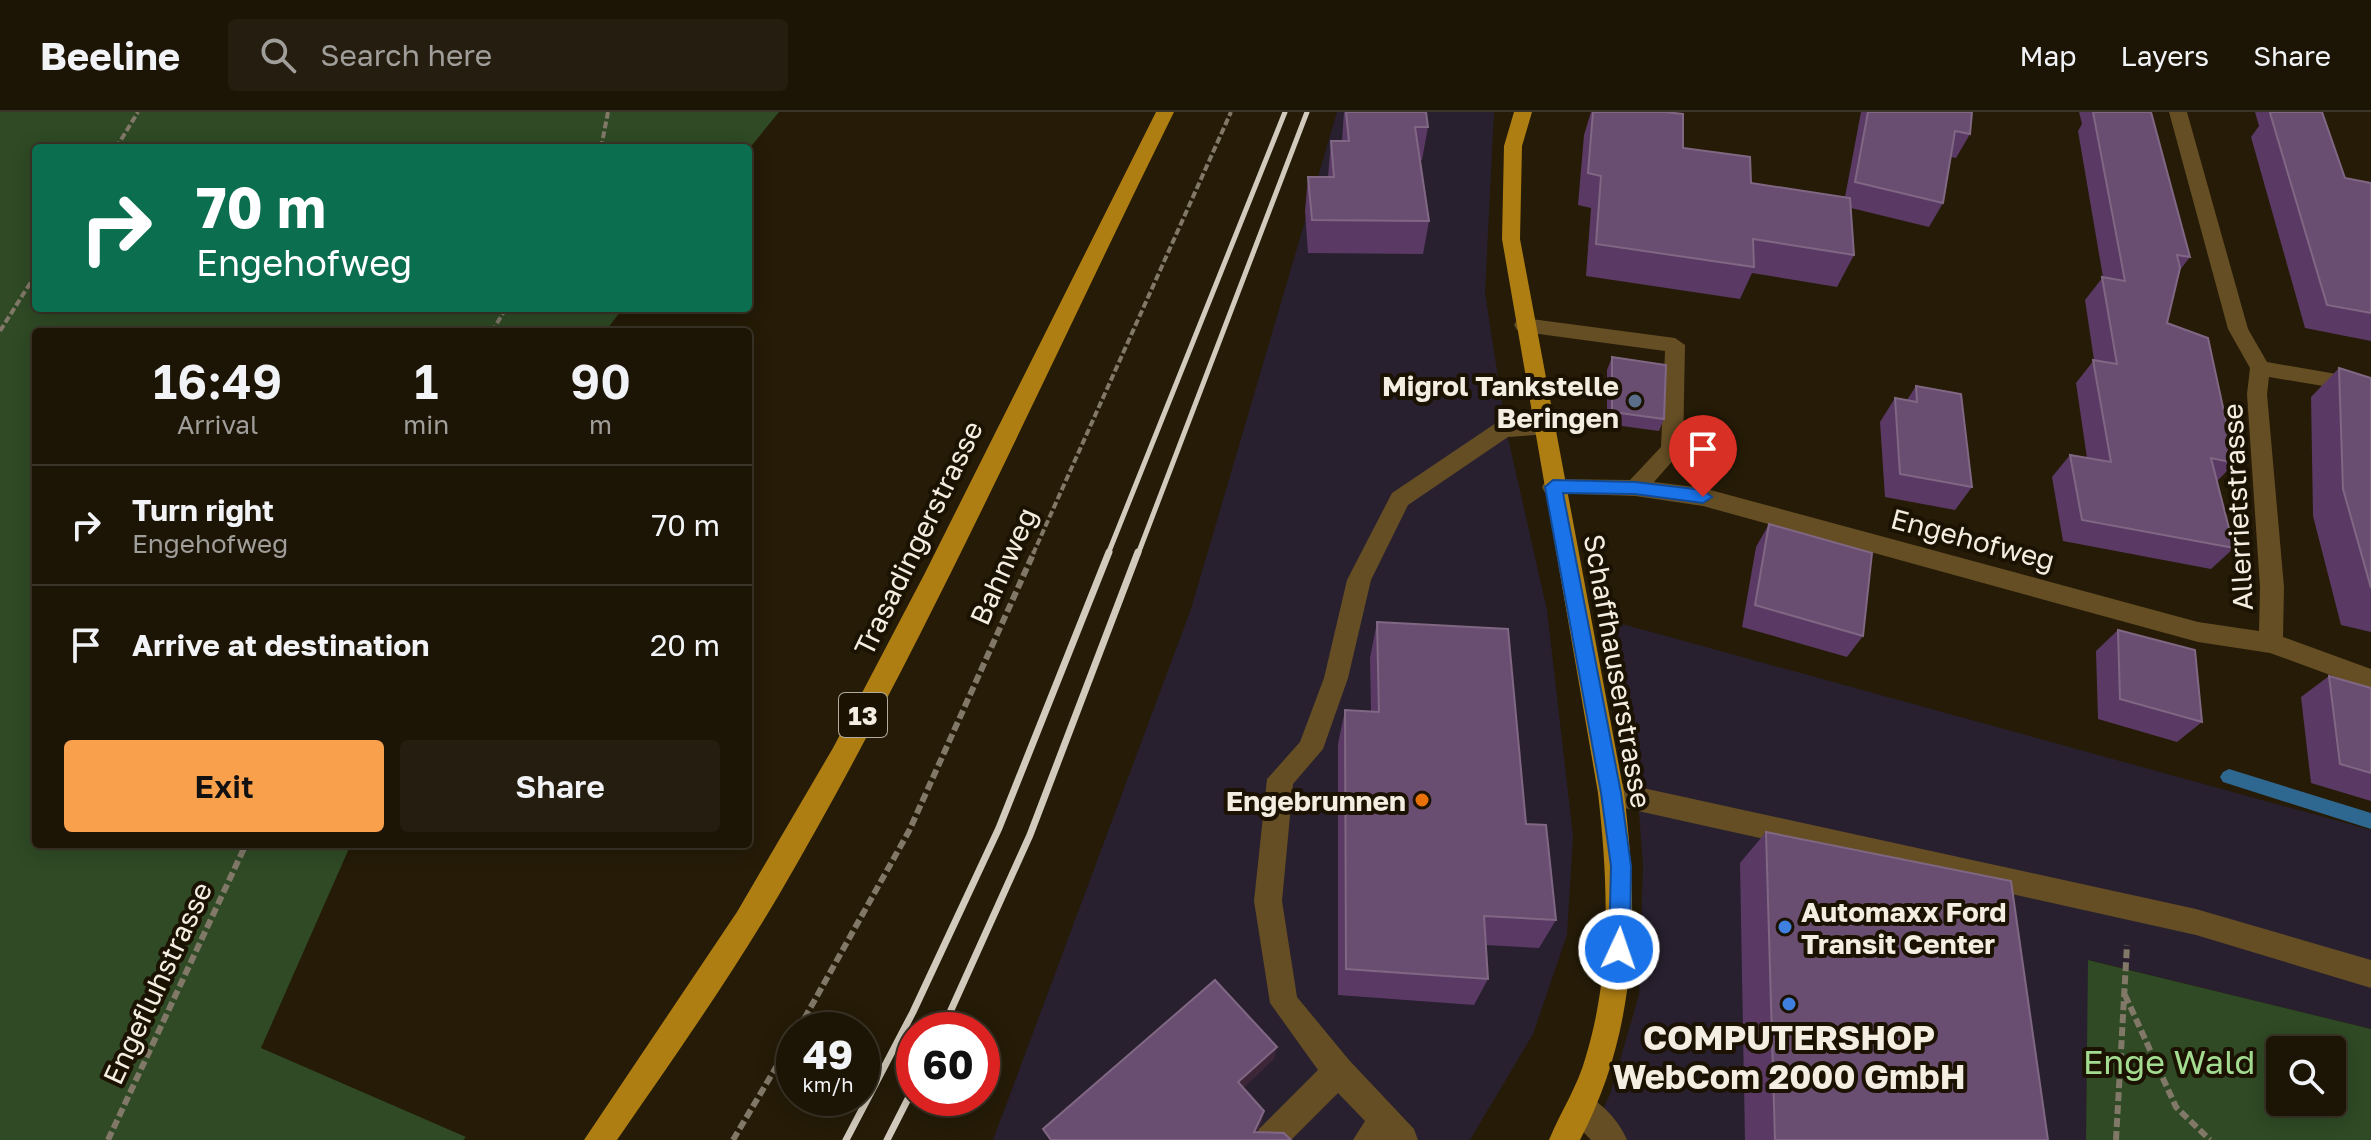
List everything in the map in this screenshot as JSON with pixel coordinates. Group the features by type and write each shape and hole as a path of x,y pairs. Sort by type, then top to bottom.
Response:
{"main road":[{"name":"Trasadingerstrasse","path":"599,1140 692,1007 791,849 876,691 1165,112"},
{"name":"Schaffhauserstrasse","path":"1523,112 1513,146 1511,239 1542,428 1611,793 1621,866 1622,917 1614,1012 1583,1109 1564,1140"}],"street":[{"name":"Allerrietstrasse","path":"2178,112 2238,329 2260,368 2257,394 2272,587 2271,643"},
{"path":"1524,325 1675,345 1672,449 1635,488"},
{"name":"Allerrietstrasse","path":"2260,368 2371,387"},
{"path":"1386,1134 1284,1003 1268,901 1280,779 1310,749 1336,678 1359,580 1400,499 1504,429 1542,428"},
{"name":"Engehofweg","path":"1553,487 1635,488 1703,497 2198,632 2271,643 2371,680"},
{"path":"1611,793 2196,922 2371,974"},
{"path":"1270,1140 1338,1071"},
{"path":"1583,1109 1612,1140"}],"path":[{"path":"118,144 138,112"},
{"path":"602,144 608,112"},
{"name":"Bahnweg","path":"808,1012 909,831 1231,112"},
{"path":"0,331 32,280"},
{"name":"Engefluhstrasse","path":"108,1140 244,848"},
{"path":"2116,1140 2129,908"},
{"path":"2124,993 2176,1107 2210,1140"},
{"path":"733,1140 776,1067"}],"shaded area":[{"path":"1337,112 1494,112 1485,293 1506,429 1547,610 1573,836 1567,935 1533,1034 1470,1140 993,1140 1191,609"},
{"path":"1615,622 2371,830 2371,1029 2089,960 2086,1140 1589,1140 1610,1094 1639,995 1643,865 1636,774"}],"green space":[{"path":"0,112 779,112 752,145 32,144 32,312 620,312 608,328 32,328 32,848 349,848 261,1048 466,1137 463,1140 0,1140"},
{"name":"Enge Wald","path":"2088,960 2371,1029 2371,1140 2086,1140"}],"building":[{"path":"1346,112 1426,112 1428,127 1415,127 1429,221 1312,220 1308,177 1334,177 1331,141 1349,141"},
{"path":"1593,112 1683,114 1683,148 1750,157 1751,183 1850,198 1854,255 1753,239 1754,267 1596,244 1601,176 1588,173"},
{"path":"1868,112 1972,112 1970,134 1955,131 1943,203 1855,182"},
{"path":"2093,112 2151,112 2190,257 2177,255 2180,268 2167,323 2208,338 2235,463 2211,458 2234,548 2082,520 2070,455 2111,462 2093,360 2117,364 2102,277 2125,281"},
{"path":"2322,112 2345,178 2371,183 2371,313 2327,305 2270,113"},
{"name":"Migrol Tankstelle Beringen","path":"1612,357 1666,365 1664,419 1612,412"},
{"path":"2339,368 2371,378 2371,588 2343,489"},
{"path":"1916,386 1961,394 1972,487 1900,474 1895,398 1917,402"},
{"path":"1769,524 1872,553 1863,636 1755,605"},
{"name":"Engebrunnen","path":"1377,622 1508,629 1526,824 1546,825 1556,920 1484,916 1488,979 1346,969 1345,710 1379,712"},
{"path":"2118,630 2195,650 2202,722 2120,699"},
{"path":"2329,676 2371,688 2371,773 2340,764"},
{"path":"1766,832 2011,881 2048,1140 1775,1140"},
{"path":"1215,980 1277,1047 1238,1082 1264,1111 1254,1132 1284,1133 1291,1140 1051,1140 1043,1129"}],"waterway":[{"path":"2229,777 2371,821"}],"railway":[{"path":"1108,554 1285,112"},
{"path":"1138,554 1307,112"},
{"path":"846,1140 913,1012 999,828 1109,552"},
{"path":"950,1012 1030,835 1138,552"},
{"path":"887,1140 899,1116"}],"place":[{"name":"Migrol Tankstelle Beringen","path":"1635,401"},
{"name":"Engebrunnen","path":"1422,800"},
{"name":"Automaxx Ford Transit Center","path":"1785,927"},
{"name":"COMPUTERSHOP WebCom 2000 GmbH","path":"1789,1004"}],"route":[{"path":"1619,949 1621,866 1611,793 1553,487 1635,488 1703,497"}]}
